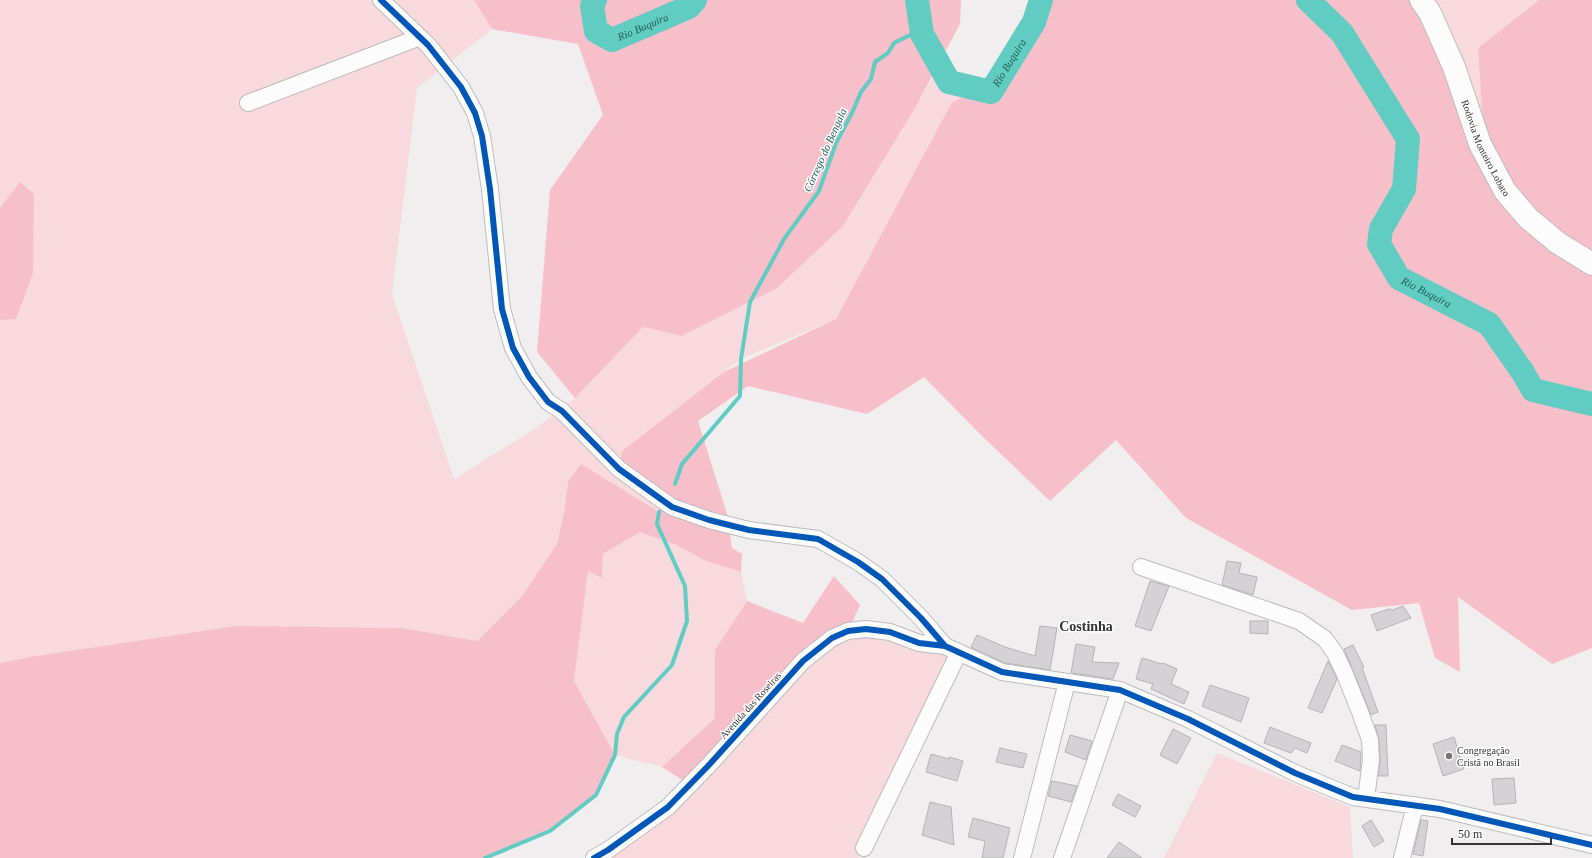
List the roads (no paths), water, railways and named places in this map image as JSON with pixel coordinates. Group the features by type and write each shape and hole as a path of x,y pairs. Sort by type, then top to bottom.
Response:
{"main road":[{"name":"Rodovia Monteiro Lobato","path":"1421,0 1430,13 1454,67 1480,144 1505,191 1528,218 1558,243 1592,264"}],"street":[{"path":"381,0 420,37 461,86 475,113 482,136 490,189 502,309 513,348 529,377 548,402 562,411 619,469 672,507 709,520 749,530 818,539 858,562 882,579 952,649 1002,672 1120,690 1188,719 1295,773 1353,797 1440,809 1592,845"},
{"path":"248,103 420,37"},
{"path":"1141,567 1299,621 1325,639 1344,672 1370,740 1371,760 1366,799"},
{"name":"Avenida das Roseiras","path":"594,858 608,850 668,807 708,766 803,661 832,638 848,631 866,629 890,632 919,643 952,649"},
{"path":"864,848 952,649"},
{"path":"1022,858 1067,682"},
{"path":"1062,858 1120,690"},
{"path":"1402,858 1415,805"}],"waterway":[{"name":"Rio Buquira","path":"595,0 592,6 596,31 612,40 689,7 695,0"},
{"name":"Rio Buquira","path":"917,0 922,34 949,82 991,92 1034,22 1041,0"},
{"name":"Rio Buquira","path":"1308,0 1342,33 1408,139 1404,189 1381,229 1379,244 1399,278 1489,324 1522,371 1533,390 1592,404"},
{"name":"Córrego do Bengala","path":"675,484 682,464 740,396 741,359 750,302 784,239 819,191 836,143 861,92 871,79 875,62 888,53 894,43 912,34 922,34"},
{"name":"Córrego do Bengala","path":"485,858 550,831 596,795 615,755 617,734 624,717 672,665 687,621 685,586 657,524 659,512"}],"place":[{"name":"Congregação Cristã no Brasil","path":"1449,756"}],"district":[{"name":"Costinha","path":"1086,626"}]}
